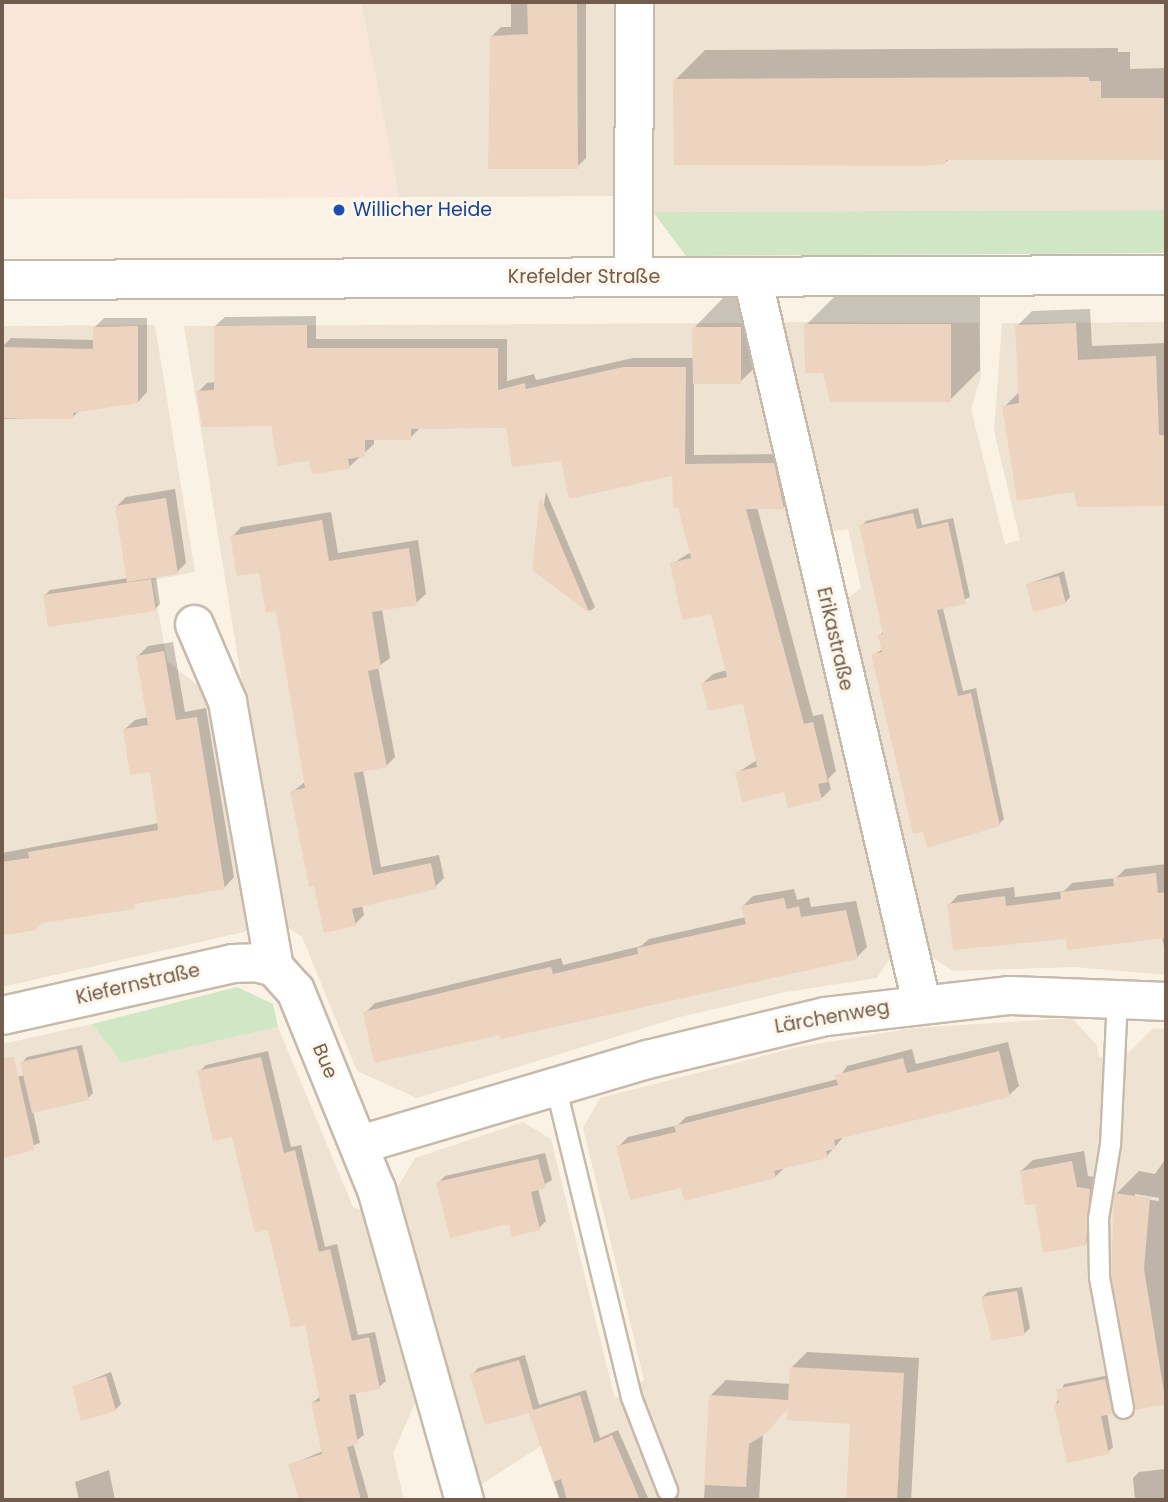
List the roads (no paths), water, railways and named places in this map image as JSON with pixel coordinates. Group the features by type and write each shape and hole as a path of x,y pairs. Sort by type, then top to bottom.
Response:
{"main road":[{"name":"Krefelder Straße","path":"2,280 1166,275"}],"street":[{"path":"633,277 634,2"},
{"name":"Erikastraße","path":"752,277 921,1002"},
{"path":"194,624 227,701 274,967"},
{"name":"Kiefernstraße","path":"2,1015 232,963 255,962 274,967"},
{"name":"Bue","path":"274,967 295,990 360,1144 390,1235 464,1500"},
{"name":"Lärchenweg","path":"360,1144 555,1085 780,1026 921,1002 1010,995 1166,1001"}],"lane":[{"path":"1116,998 1110,1144 1098,1218 1099,1278 1123,1408"},
{"path":"555,1085 631,1397 667,1490"}],"place":[{"name":"Willicher Heide","path":"339,210"}]}
